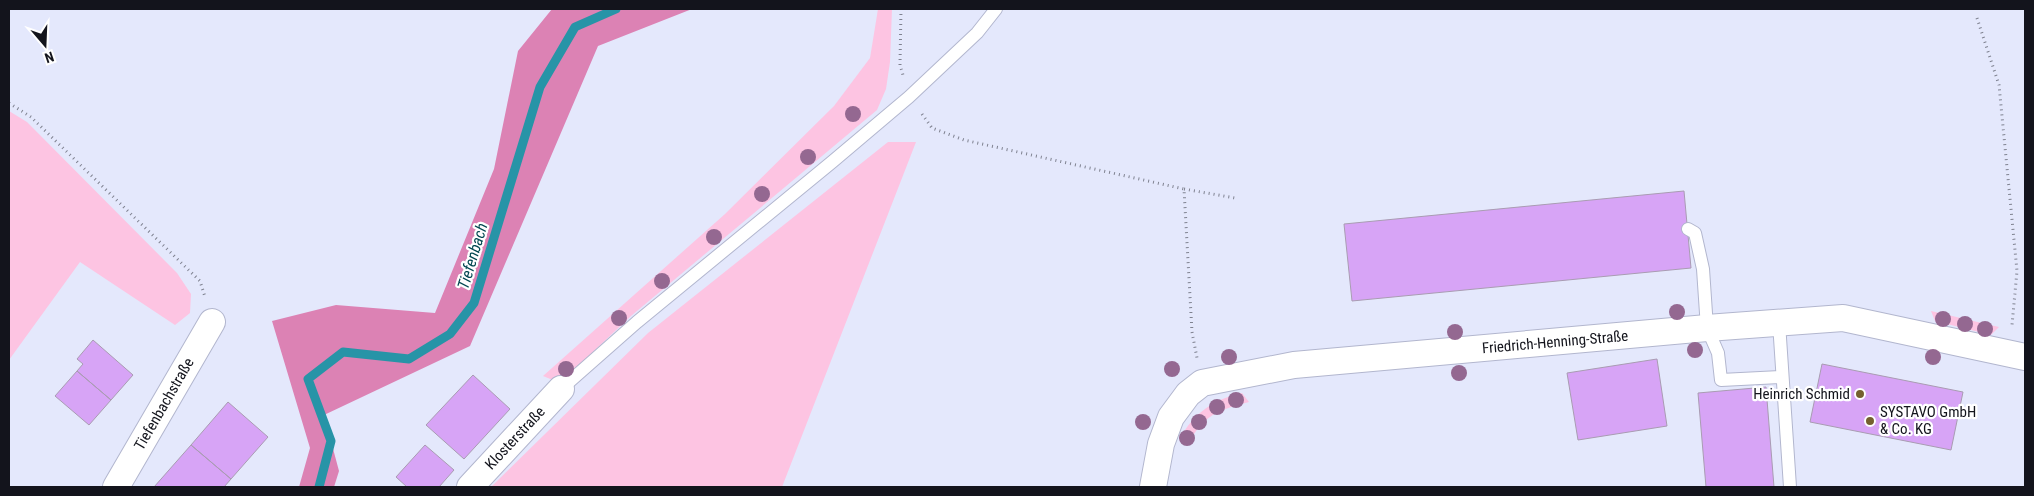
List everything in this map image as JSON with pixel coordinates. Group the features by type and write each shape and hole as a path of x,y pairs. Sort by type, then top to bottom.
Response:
{"street":[{"name":"Friedrich-Henning-Straße","path":"1202,383 1294,365 1707,328 1843,318 2015,355"},
{"name":"Tiefenbachstraße","path":"116,487 212,322"},
{"path":"1153,487 1161,444 1171,417 1188,394 1202,383"},
{"name":"Klosterstraße","path":"470,487 561,389"}],"lane":[{"path":"561,389 658,304 832,162 909,96 977,33 996,9"},
{"path":"1688,229 1695,233 1700,251 1707,328 1718,353 1721,380 1781,377"},
{"path":"1778,323 1790,487"}],"path":[{"path":"901,9 900,65 909,96 932,128 964,140 1184,189 1235,198"},
{"path":"1977,18 1999,85 2016,271 2012,323 2015,355"},
{"path":"9,103 31,117 200,281 212,322"},
{"path":"1184,189 1192,332 1202,383"}],"shaded area":[{"path":"552,9 692,9 598,46 470,346 324,415 339,471 334,487 299,487 310,448 272,321 336,305 435,313 494,169 518,51"},
{"path":"878,9 892,9 890,62 886,89 877,110 631,316 560,383 543,376 725,214 834,106 870,58"},
{"path":"9,111 27,122 177,273 191,294 190,313 175,325 80,262 9,360"},
{"path":"888,142 916,142 782,487 491,487 648,333"},
{"path":"1931,311 1999,327 1991,335 1935,321"},
{"path":"1242,393 1249,402 1212,415 1200,427 1188,445 1180,439 1191,422 1206,408 1223,399"}],"building":[{"path":"1684,191 1691,268 1352,301 1344,224"},
{"path":"93,340 133,375 111,400 77,371 83,364 77,359"},
{"path":"1657,359 1667,426 1578,440 1567,373"},
{"path":"1822,364 1963,392 1951,450 1810,422"},
{"path":"77,371 111,400 89,425 55,396"},
{"path":"473,375 510,409 464,459 426,425"},
{"path":"1766,387 1774,487 1706,487 1698,393"},
{"path":"228,402 268,437 231,479 191,445"},
{"path":"191,445 231,479 224,487 154,487"},
{"path":"425,445 454,470 439,487 407,487 396,477"}],"waterway":[{"name":"Tiefenbach","path":"319,487 331,441 308,379 343,352 409,359 450,334 474,303 540,87 575,27 616,9"}],"place":[{"name":"Heinrich Schmid","path":"1860,394"},
{"name":"SYSTAVO GmbH & Co. KG","path":"1870,421"}]}
